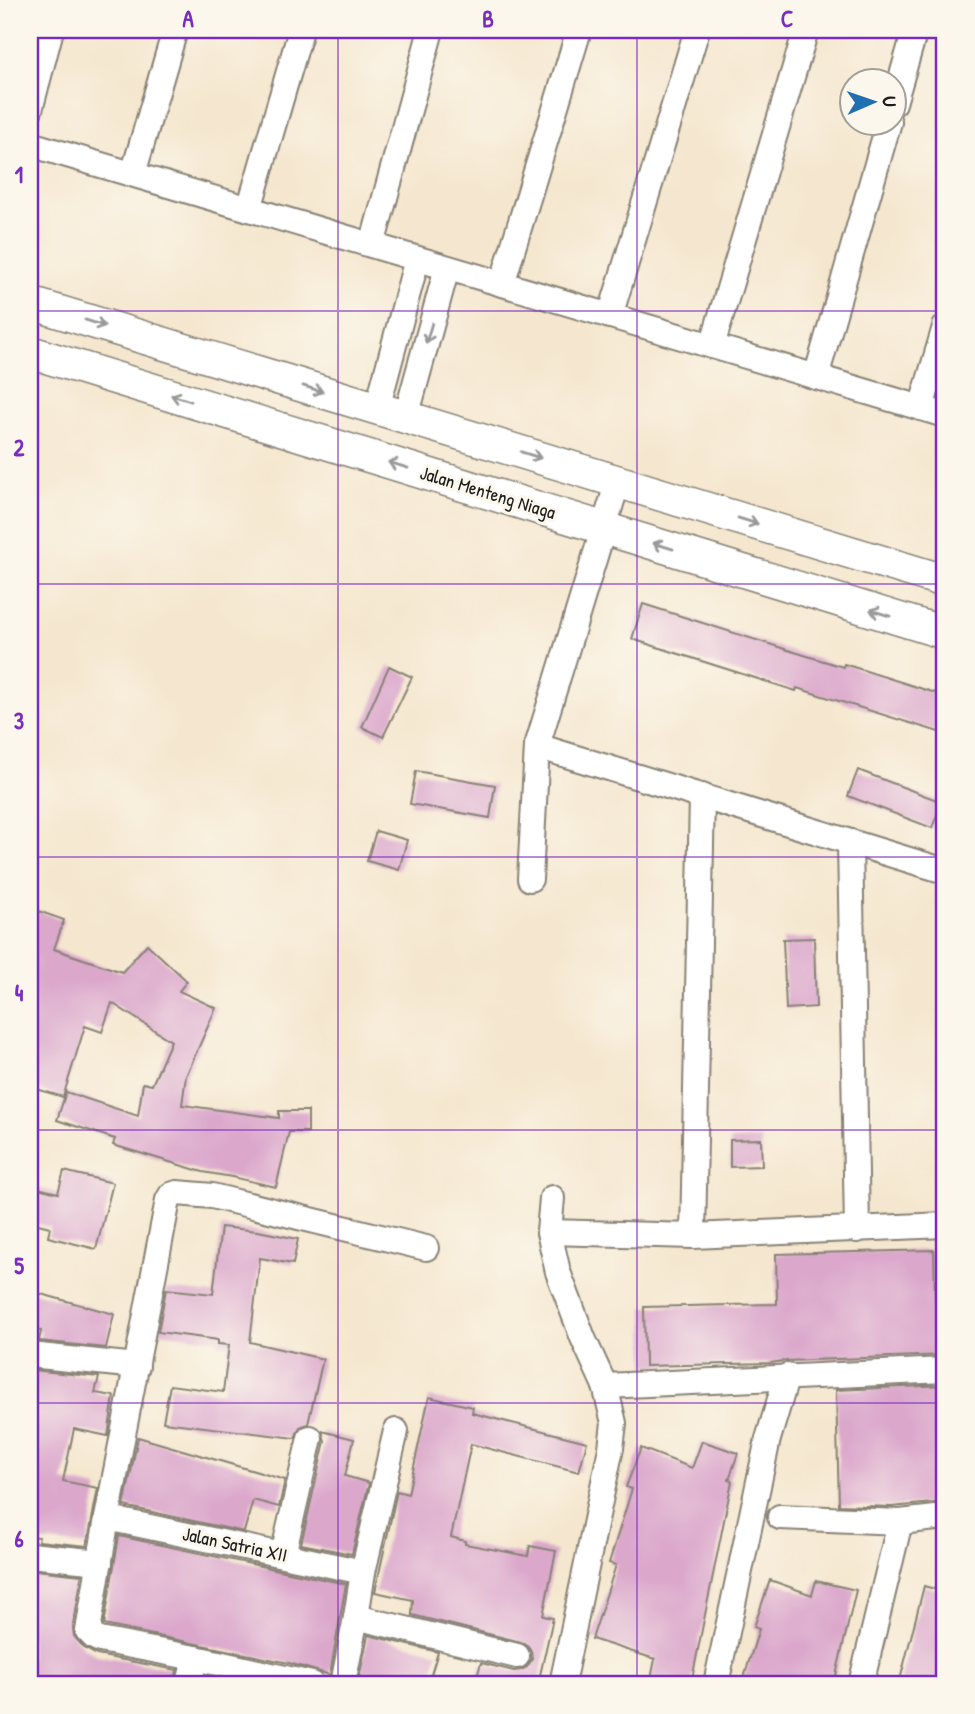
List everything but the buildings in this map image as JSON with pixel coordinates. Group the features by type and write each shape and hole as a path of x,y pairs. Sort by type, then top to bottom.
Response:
{"street":[{"path":"30,110 51,30"},
{"path":"133,174 175,30"},
{"path":"249,209 302,30"},
{"path":"372,245 431,30"},
{"path":"502,284 579,30"},
{"path":"610,316 697,30"},
{"path":"712,346 806,30"},
{"path":"905,66 914,34"},
{"path":"816,377 885,136"},
{"path":"30,144 945,415"},
{"path":"391,413 417,259"},
{"path":"391,413 447,268"},
{"path":"30,303 945,581"},
{"path":"921,408 945,327"},
{"name":"Jalan Menteng Niaga","path":"30,352 945,634"},
{"path":"530,879 537,746 618,481"},
{"path":"537,746 945,871"},
{"path":"693,1236 702,796"},
{"path":"850,842 857,1230"},
{"path":"312,1684 100,1640 91,1635 88,1626 168,1200 171,1195 177,1193 212,1196 426,1248"},
{"path":"552,1198 549,1232 558,1272 583,1338 605,1385 614,1423 562,1684"},
{"path":"549,1232 693,1236 945,1225"},
{"path":"30,1355 137,1366"},
{"path":"605,1385 945,1370"},
{"path":"716,1684 768,1439 787,1376"},
{"path":"343,1684 363,1572 396,1431"},
{"path":"284,1555 310,1438"},
{"path":"780,1517 900,1522 945,1517"},
{"name":"Jalan Satria XII","path":"107,1518 363,1572"},
{"path":"861,1684 900,1522"},
{"path":"30,1555 100,1562"},
{"path":"356,1617 517,1656"},
{"path":"189,1684 195,1658"}]}
